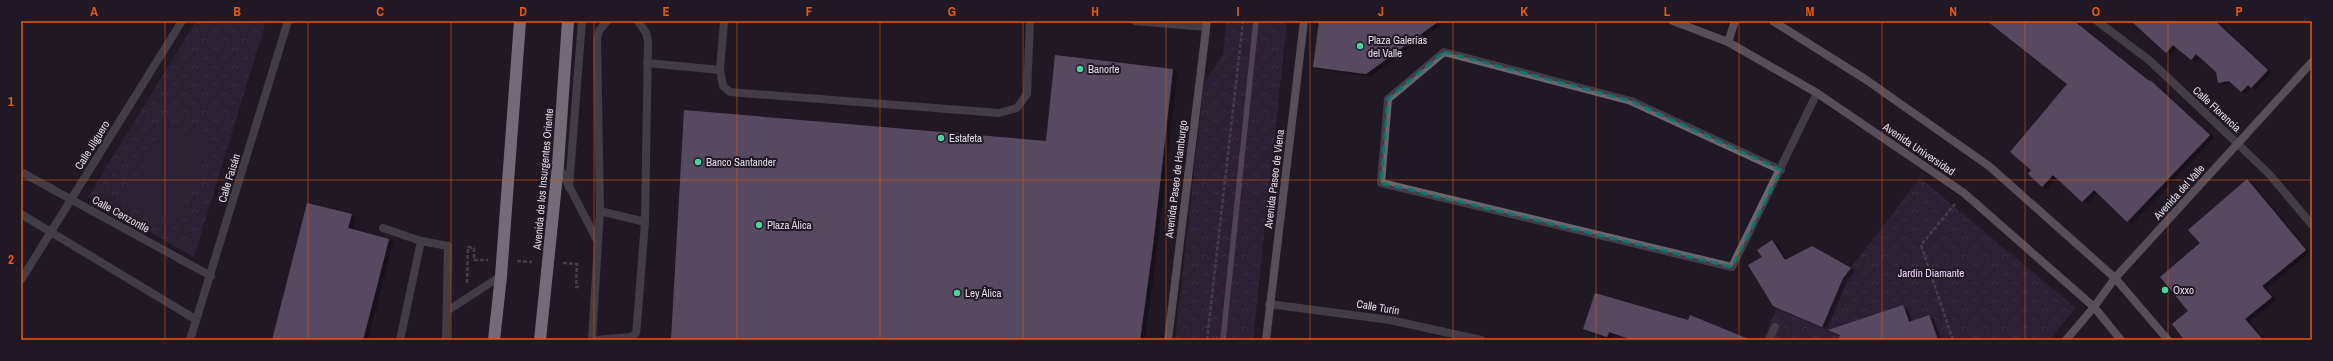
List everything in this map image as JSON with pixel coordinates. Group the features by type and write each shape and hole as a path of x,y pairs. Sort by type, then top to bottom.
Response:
{"highway":[{"path":"494,340 501,276 520,21"},
{"name":"Avenida de los Insurgentes Oriente","path":"540,340 558,165 568,21"}],"main road":[{"name":"Avenida Paseo de Viena","path":"1266,340 1269,304 1304,21"},
{"name":"Avenida Universidad","path":"1673,21 1728,42 1817,93 1964,192 2094,307 2121,340"},
{"path":"1728,42 1735,21"},
{"path":"1774,21 1865,79 1989,166 2115,278 2168,340"},
{"name":"Avenida Paseo de Hamburgo","path":"1168,340 1207,24"},
{"name":"Avenida del Valle","path":"2066,340 2094,307 2115,278 2312,62"}],"street":[{"name":"Calle Jilguero","path":"21,280 52,233 182,21"},
{"name":"Calle Faisán","path":"190,340 195,319 211,276 288,21"},
{"path":"569,187 582,21"},
{"path":"592,340 600,211 597,40 599,32 607,21"},
{"path":"596,340 605,338 611,340 632,337 636,333 645,222 647,63 646,33 638,21"},
{"path":"724,21 720,70 723,86 730,92 1008,112 1017,108 1027,94 1030,21"},
{"path":"1140,21 1207,24"},
{"name":"Calle Florencia","path":"2097,21 2149,60 2238,144 2270,175 2312,225"},
{"path":"1781,170 1631,101 1444,52 1388,100 1381,183 1732,267 1781,170 1817,93"},
{"path":"647,63 720,70"},
{"path":"558,165 598,242"},
{"name":"Calle Cenzontle","path":"21,172 211,276"},
{"path":"600,211 645,222"},
{"path":"21,214 195,319"},
{"path":"384,228 421,241 448,246 446,340"},
{"path":"400,340 421,241"},
{"path":"447,311 471,294 501,276"},
{"name":"Calle Turín","path":"1269,304 1333,311 1390,320 1481,340"},
{"path":"1769,340 1775,327"}],"path":[{"path":"1207,340 1243,21"},
{"path":"1953,340 1921,245 1964,192"},
{"path":"471,294 472,283 466,283 468,247 474,248 474,260 490,260"},
{"path":"514,261 537,262"},
{"path":"561,263 577,264 576,288 581,288 581,280"}],"highlighted area":[{"path":"1444,52 1631,101 1781,170 1732,267 1381,183 1388,99"}],"green space":[{"path":"196,21 266,21 194,257 88,197"},
{"path":"1226,21 1287,21 1253,340 1175,340 1204,83 1223,54"},
{"path":"165,122 212,145 173,225 126,202"},
{"name":"Jardín Diamante","path":"1920,178 2076,308 2049,340 1763,340 1777,308 1843,278"}],"building":[{"name":"Plaza Galerías del Valle","path":"1319,21 1439,21 1366,74 1313,67"},
{"path":"1987,21 2074,21 2149,81 2150,80 2210,135 2127,222 2094,190 2082,202 2053,175 2042,187 2028,174 2031,170 2010,152 2067,84"},
{"path":"2131,21 2215,21 2268,70 2251,88 2248,85 2241,92 2229,81 2218,83 2216,72 2196,54 2191,60 2173,45 2166,53"},
{"path":"1055,55 1173,69 1153,245 1140,340 671,340 684,110 1046,141"},
{"path":"2247,179 2306,250 2262,286 2272,297 2245,319 2263,340 2184,340 2172,324 2188,311 2160,277 2200,243 2188,230"},
{"path":"307,203 352,214 348,228 389,239 363,340 272,340"},
{"path":"1772,240 1785,260 1812,246 1851,268 1843,278 1822,327 1773,306 1748,265 1762,257 1757,250"},
{"path":"1595,293 1688,320 1690,315 1751,340 1633,340 1609,332 1607,337 1583,329"},
{"path":"1903,305 1909,322 1929,315 1938,340 1838,340 1840,335 1828,330"}],"waterway":[{"path":"1223,340 1256,21"}],"place":[{"name":"Plaza Galerías del Valle","path":"1360,46"},
{"name":"Banorte","path":"1080,69"},
{"name":"Estafeta","path":"941,138"},
{"name":"Banco Santander","path":"698,162"},
{"name":"Plaza Álica","path":"759,225"},
{"name":"Oxxo","path":"2165,290"},
{"name":"Ley Álica","path":"957,293"}]}
